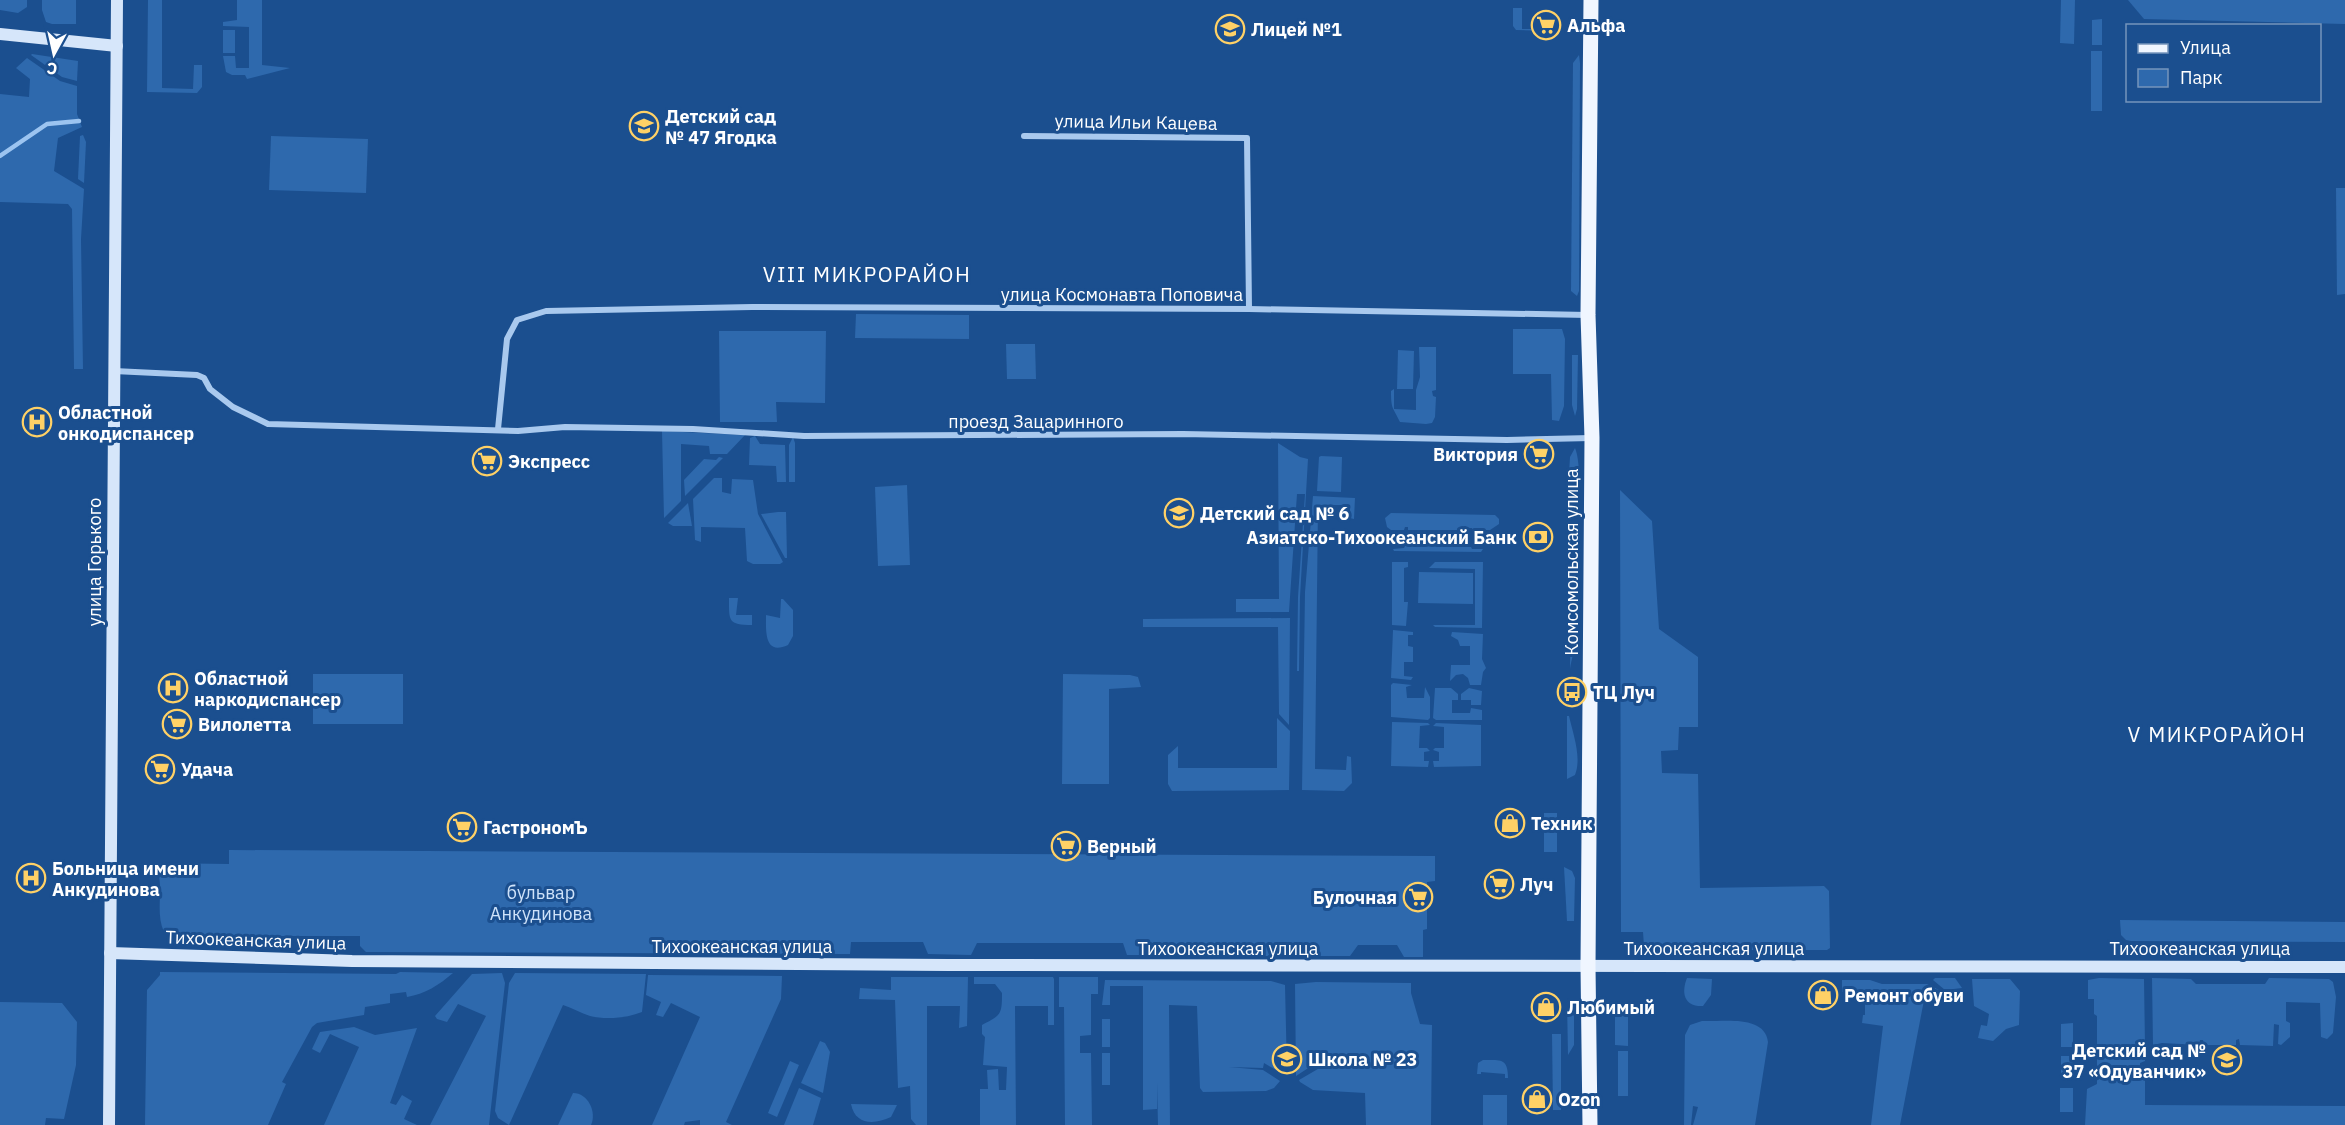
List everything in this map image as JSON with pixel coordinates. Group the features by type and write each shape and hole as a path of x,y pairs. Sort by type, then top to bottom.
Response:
{"main road":[{"name":"Комсомольская улица","path":"1590,1125 1588,966 1592,438 1588,315 1591,0"}],"street":[{"name":"улица Горького","path":"110,1125 117,0"},
{"path":"0,34 117,46"},
{"name":"улица Ильи Кацева","path":"1024,136 1247,138 1249,309"},
{"name":"улица Космонавта Поповича","path":"498,429 507,339 517,320 546,310 741,307 1249,309 1588,315"},
{"name":"проезд Зацаринного","path":"114,371 196,375 204,378 210,389 233,407 268,424 518,431 565,427 693,429 804,436 1193,434 1507,440 1592,438"},
{"name":"Тихоокеанская улица","path":"110,953 410,961 960,965 2345,967"}],"green space":[{"path":"0,0 27,0 27,7 18,13 0,10"},
{"path":"42,0 76,0 76,24 46,22"},
{"path":"148,0 162,0 162,88 193,89 194,65 202,65 202,87 197,93 147,92"},
{"path":"237,0 262,0 262,65 290,68 247,79 245,75 232,75 226,72 223,56 235,56 236,68 249,68 249,27 223,26 223,22 237,20"},
{"path":"2061,0 2075,0 2074,44 2060,43"},
{"path":"2128,0 2345,0 2345,24 2144,19"},
{"path":"1513,8 1522,8 1522,29 1551,29 1551,31 1516,30 1513,26"},
{"path":"2102,19 2102,45 2092,45 2092,20"},
{"path":"223,30 235,30 235,53 223,53"},
{"path":"2091,51 2102,51 2102,111 2091,111"},
{"path":"32,54 78,61 77,81 62,77"},
{"path":"1579,55 1579,291 1577,296 1571,291 1573,63"},
{"path":"27,58 60,81 77,86 77,114 82,127 58,138 54,171 84,189 81,239 83,369 74,369 72,209 68,204 0,202 0,94 29,97 30,79 16,68"},
{"path":"83,135 86,142 84,183 78,179 80,136"},
{"path":"271,136 368,139 366,193 269,190"},
{"path":"2336,188 2345,188 2345,294 2337,295"},
{"path":"856,314 969,315 969,339 855,338"},
{"path":"1513,329 1562,329 1565,339 1564,406 1559,421 1552,420 1551,374 1513,374"},
{"path":"719,331 826,331 825,403 776,402 777,422 720,422"},
{"path":"1006,344 1035,344 1036,379 1007,379"},
{"path":"1419,347 1436,347 1436,390 1432,391 1433,396 1436,397 1435,417 1432,423 1426,424 1400,422 1392,405 1391,391 1394,389 1394,409 1416,410 1416,390 1420,377"},
{"path":"1398,350 1414,351 1413,389 1397,389"},
{"path":"1572,355 1578,355 1575,416 1572,405"},
{"path":"662,431 745,435 727,454 710,454 709,446 681,444 681,501 664,518"},
{"path":"755,436 760,444 785,445 786,482 777,482 776,466 749,465 750,438"},
{"path":"793,437 795,482 789,482 789,445"},
{"path":"1278,443 1300,457 1308,459 1300,597 1299,671 1297,671 1298,597 1305,494 1297,494 1289,612 1236,612 1236,599 1279,599"},
{"path":"1575,448 1579,482 1574,509 1570,514 1570,506 1567,506 1570,457"},
{"path":"719,457 723,458 685,496 684,480 704,459 716,460"},
{"path":"1319,457 1342,457 1341,492 1317,491"},
{"path":"714,478 722,478 722,492 731,494 732,479 753,480 758,514 783,562 753,564 747,561 745,528 701,527 701,542 695,540 693,499"},
{"path":"907,485 910,565 878,566 875,487"},
{"path":"1620,490 1652,521 1659,629 1698,657 1698,727 1679,727 1678,750 1661,751 1662,773 1698,774 1700,888 1824,886 1829,891 1830,948 1827,950 1660,950 1644,946 1643,932 1621,932"},
{"path":"1313,496 1355,498 1354,519 1350,518 1350,505 1318,505 1315,769 1346,770 1347,756 1351,757 1352,783 1344,791 1302,790 1305,592"},
{"path":"688,503 692,526 673,526 668,523"},
{"path":"786,512 787,558 761,514"},
{"path":"1391,513 1495,515 1499,519 1499,524 1490,530 1469,528 1468,530 1408,530 1408,527 1405,527 1404,530 1391,530 1387,527 1385,518"},
{"path":"1405,546 1483,549 1481,552 1394,551 1393,549"},
{"path":"1392,562 1408,562 1408,567 1404,568 1404,602 1408,602 1406,626 1392,625"},
{"path":"1435,562 1483,562 1482,628 1435,627 1433,625 1475,625 1475,569 1429,568"},
{"path":"1419,572 1473,573 1473,604 1418,603"},
{"path":"729,598 738,598 736,615 752,615 752,625 734,623 729,612"},
{"path":"781,599 793,610 793,636 788,645 780,648 770,645 766,615 780,618"},
{"path":"1571,603 1575,609 1578,625 1570,669"},
{"path":"1290,618 1289,725 1279,714 1278,627 1143,627 1143,619"},
{"path":"1393,630 1413,632 1413,635 1408,635 1408,646 1413,647 1413,662 1404,662 1404,676 1413,677 1411,680 1391,678"},
{"path":"1452,632 1483,634 1482,659 1486,668 1481,685 1470,685 1468,678 1463,674 1456,675 1450,681 1451,665 1470,665 1470,646 1460,646 1458,640 1451,636"},
{"path":"313,674 403,674 403,724 313,724"},
{"path":"1063,674 1138,677 1141,687 1109,689 1109,784 1062,784"},
{"path":"1393,683 1412,685 1406,687 1407,698 1424,698 1425,687 1430,697 1430,718 1428,720 1391,717 1391,685"},
{"path":"1435,688 1451,688 1458,694 1458,700 1452,700 1452,713 1470,713 1471,708 1482,710 1482,720 1436,720 1433,718"},
{"path":"1469,688 1482,691 1481,705 1471,705 1471,700 1461,700 1461,694"},
{"path":"1567,716 1569,716 1575,738 1578,761 1575,775 1567,779"},
{"path":"1277,718 1290,731 1289,790 1172,791 1168,784 1168,755 1178,746 1178,768 1277,768"},
{"path":"1392,722 1428,723 1430,725 1420,726 1419,748 1427,748 1430,751 1424,752 1424,761 1429,761 1428,767 1391,766"},
{"path":"1436,723 1481,725 1481,766 1434,767 1433,761 1439,761 1439,752 1433,750 1444,748 1444,727 1433,726"},
{"path":"1544,813 1557,813 1557,852 1544,852"},
{"name":"бульвар Анкудинова","path":"229,850 1435,856 1435,881 1427,882 1427,929 1423,930 1423,957 1404,957 1397,945 1358,945 1350,956 1259,956 1254,944 1179,944 1174,955 1127,955 1123,943 977,943 971,955 928,954 923,942 851,942 850,954 366,952 360,946 360,936 191,936 164,932 160,915 160,880 155,863 229,864"},
{"path":"1564,867 1572,871 1575,878 1574,921 1567,921"},
{"path":"2120,920 2345,922 2345,942 2131,941 2121,935"},
{"path":"160,972 453,973 420,994 407,997 406,992 390,994 390,1003 365,1007 364,1015 317,1023 312,1027 282,1082 286,1084 268,1125 145,1125 147,990"},
{"path":"502,973 505,983 489,1125 430,1125 486,1016 458,1004 447,1022 435,1016 472,974"},
{"path":"515,973 646,974 642,1012 623,1017 603,1018 590,1016 563,1005 509,1125 498,1118 495,1111 509,983"},
{"path":"648,975 782,976 781,999 726,1122 732,1125 700,1125 700,1120 685,1122 684,1125 652,1125 700,1017 671,1003 663,1017 656,1015 661,1002 646,995"},
{"path":"891,977 968,977 967,1026 959,1028 960,1006 927,1006 927,1125 916,1125 911,1119 910,1086 898,1088 895,1000 859,999 860,988 891,990"},
{"path":"974,977 1053,977 1054,979 1054,1025 1048,1025 1048,1006 1015,1006 1016,1125 980,1125 980,1089 988,1089 987,1070 998,1069 999,1090 1006,1090 1007,1067 983,1065 985,1037 982,1034 982,1025 999,1014 1002,1006 1002,993 995,984 974,984"},
{"path":"1059,977 1098,977 1098,994 1091,994 1091,1035 1080,1036 1080,1053 1091,1053 1092,1125 1065,1125 1064,1007 1059,1007"},
{"path":"1687,978 1712,979 1711,995 1703,1006 1688,1002 1684,994"},
{"path":"1935,978 1955,978 1962,988 1945,990 1933,980"},
{"path":"2099,978 2144,979 2145,1045 2139,1046 2140,1049 2145,1050 2145,1061 2140,1063 2140,1066 2145,1067 2145,1105 2345,1106 2345,1125 2085,1125 2087,1089 2097,1084 2097,1016 2094,1014 2094,999 2088,999 2088,980"},
{"path":"2152,978 2191,979 2196,984 2265,984 2269,978 2329,979 2333,982 2336,997 2333,1033 2327,1039 2321,1037 2320,1003 2286,1002 2286,1021 2290,1023 2290,1037 2281,1045 2278,1044 2279,1025 2274,1024 2273,1046 2240,1045 2239,1039 2236,1040 2236,1045 2204,1045 2203,1040 2200,1040 2199,1045 2162,1043 2153,1045"},
{"path":"1972,979 2010,979 2020,991 2019,1025 2006,1029 1993,1041 1978,1038 1981,1025 1987,1026 1989,1014 1974,1006"},
{"path":"1105,980 1271,981 1285,985 1287,1072 1283,1074 1264,1063 1263,1068 1229,1067 1263,1070 1280,1081 1274,1088 1266,1091 1203,1092 1200,1088 1197,1006 1169,1005 1170,1125 1158,1125 1157,1083 1157,1109 1143,1110 1143,986 1110,986 1110,1005 1102,1005"},
{"path":"1842,980 1870,980 1882,984 1927,984 1941,991 1939,997 1925,995 1900,1125 1871,1125 1883,1026 1862,1023 1863,1015 1865,1015 1865,991 1842,992"},
{"path":"1316,982 1411,983 1411,993 1420,1024 1432,1025 1431,1125 1366,1125 1365,1093 1313,1090 1300,1082 1299,1080 1323,1066 1320,1066 1319,1061 1296,1076 1295,984"},
{"path":"1574,1001 1574,1045 1568,1055 1567,1002"},
{"path":"0,1002 62,1003 77,1022 76,1065 64,1119 46,1118 45,1125 0,1125"},
{"path":"1615,1006 1628,1006 1628,1046 1615,1045"},
{"path":"1102,1019 1110,1019 1110,1047 1102,1047"},
{"path":"1702,1021 1741,1021 1759,1027 1765,1033 1768,1042 1755,1125 1693,1125 1698,1107 1693,1106 1691,1125 1684,1125 1685,1035 1690,1025"},
{"path":"2073,1023 2073,1047 2061,1047 2061,1024"},
{"path":"354,1027 375,1035 417,1028 390,1103 396,1105 402,1095 412,1101 404,1119 417,1125 324,1125 359,1047 330,1034 320,1053 312,1049 320,1032"},
{"path":"1552,1034 1561,1034 1561,1110 1553,1110"},
{"path":"820,1041 825,1043 830,1052 823,1093 801,1083"},
{"path":"1618,1051 1628,1051 1628,1096 1618,1096"},
{"path":"1102,1053 1110,1053 1110,1085 1102,1085"},
{"path":"2061,1056 2073,1056 2073,1076 2061,1076"},
{"path":"1483,1060 1494,1060 1505,1064 1508,1078 1505,1078 1505,1074 1481,1072 1477,1074 1478,1063"},
{"path":"790,1061 799,1065 777,1117 768,1113"},
{"path":"799,1088 821,1098 813,1125 784,1125"},
{"path":"2060,1088 2073,1088 2073,1112 2060,1112"},
{"path":"573,1093 583,1096 590,1104 593,1115 591,1125 558,1125"},
{"path":"1483,1095 1507,1095 1507,1125 1483,1125"},
{"path":"851,1104 897,1105 891,1117 872,1122 857,1116"}],"waterway":[{"path":"0,156 47,124 79,121"}],"place":[{"name":"Альфа","path":"1546,25"},
{"name":"Лицей №1","path":"1230,29"},
{"name":"Детский сад № 47 Ягодка","path":"644,126"},
{"name":"Областной онкодиспансер","path":"37,422"},
{"name":"Виктория","path":"1539,454"},
{"name":"Экспресс","path":"487,461"},
{"name":"Детский сад № 6","path":"1179,513"},
{"name":"Азиатско-Тихоокеанский Банк","path":"1538,537"},
{"name":"Областной наркодиспансер","path":"173,688"},
{"name":"ТЦ Луч","path":"1572,692"},
{"name":"Вилолетта","path":"177,724"},
{"name":"Удача","path":"160,769"},
{"name":"Техник","path":"1510,823"},
{"name":"ГастрономЪ","path":"462,827"},
{"name":"Верный","path":"1066,846"},
{"name":"Больница имени Анкудинова","path":"31,878"},
{"name":"Луч","path":"1499,884"},
{"name":"Булочная","path":"1418,897"},
{"name":"Ремонт обуви","path":"1823,995"},
{"name":"Любимый","path":"1546,1007"},
{"name":"Школа № 23","path":"1287,1059"},
{"name":"Детский сад № 37 «Одуванчик»","path":"2227,1060"},
{"name":"Ozon","path":"1537,1099"}],"district":[{"name":"VIII МИКРОРАЙОН","path":"867,274"},
{"name":"V МИКРОРАЙОН","path":"2217,734"}]}
